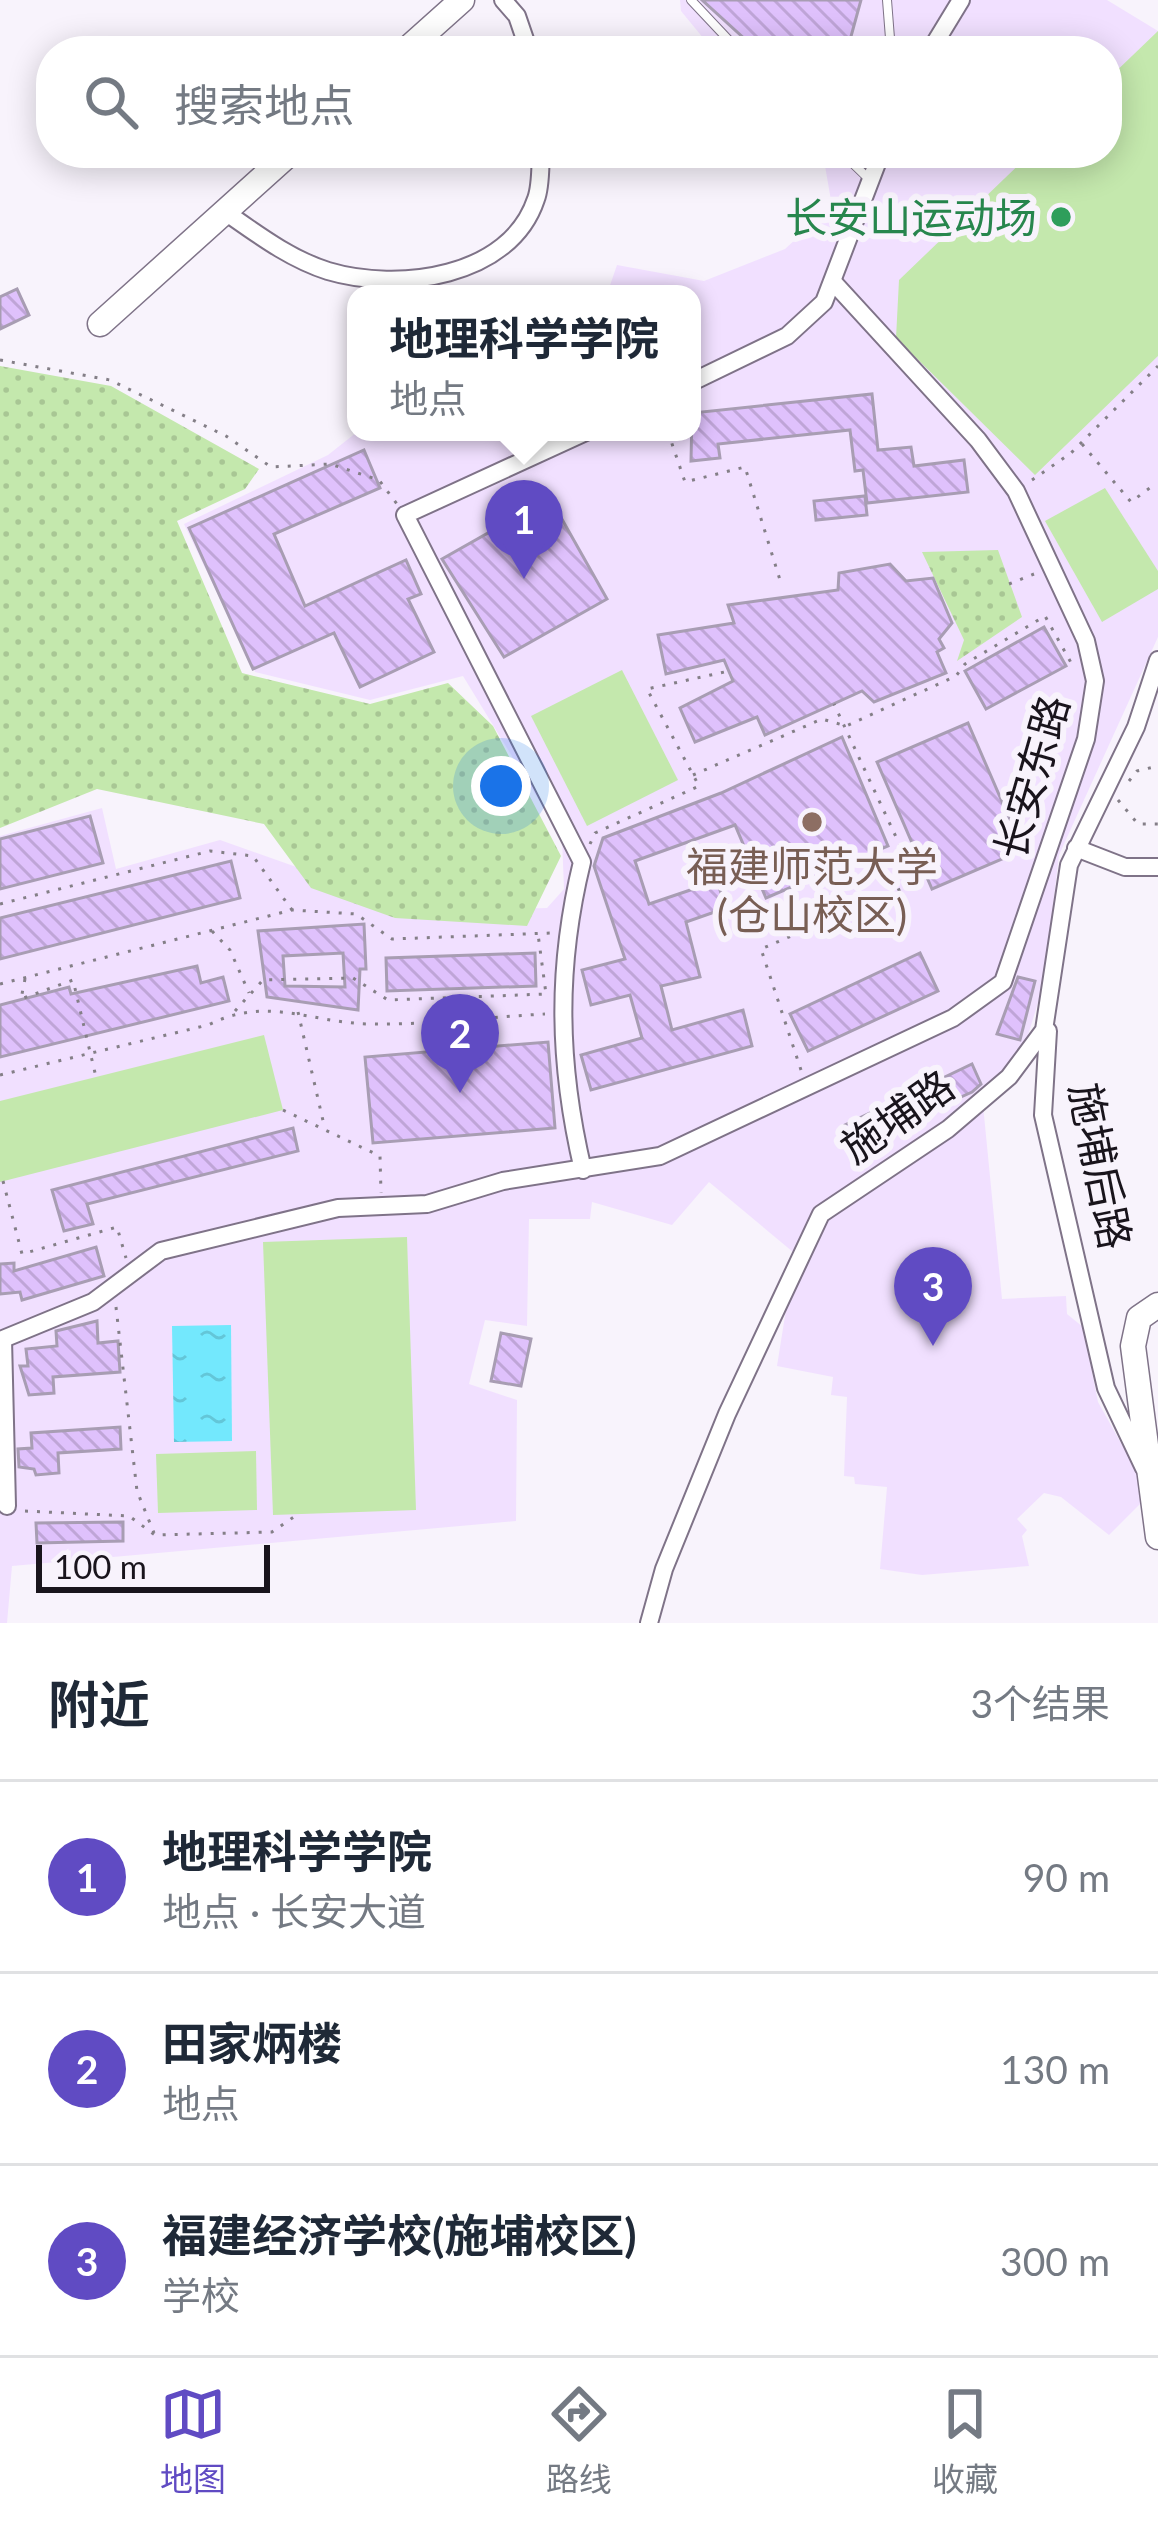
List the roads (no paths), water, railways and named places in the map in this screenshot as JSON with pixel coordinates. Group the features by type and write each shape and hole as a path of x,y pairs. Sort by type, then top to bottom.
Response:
{"street":[{"path":"422,36 462,0"},
{"path":"503,0 517,16 524,36"},
{"path":"939,36 961,0"},
{"path":"100,324 273,168"},
{"path":"224,211 281,250 328,271 381,280 446,274 505,248 536,200 539,168"},
{"path":"701,378 787,336 812,317 835,284 876,168"},
{"name":"长安东路","path":"7,1506 3,1339 93,1302 161,1251 338,1208 427,1204 503,1181 660,1156 953,1018 1003,982 1086,739 1095,681 1086,641 1016,491 978,440 835,284"},
{"path":"566,441 405,515 582,862 565,932 559,1013 583,1170"},
{"name":"施埔路","path":"649,1623 664,1569 728,1414 821,1214 934,1140 1001,1084 1037,1042 1051,1012 1064,884 1158,660"},
{"path":"1076,848 1124,868 1158,867"},
{"name":"施埔后路","path":"1051,1012 1040,1089 1043,1115 1106,1388 1150,1480 1158,1537"},
{"path":"1150,1480 1133,1346 1139,1318 1158,1304"}],"lane":[{"path":"691,0 725,36"},
{"path":"886,0 890,36"},
{"path":"858,168 871,181"}],"water":[{"path":"231,1325 232,1441 174,1442 172,1326"}],"place":[{"name":"长安山运动场","path":"1061,217"},
{"name":"地理科学学院","path":"524,579"},
{"name":"福建师范大学 (仓山校区)","path":"812,822"},
{"name":"田家炳楼","path":"460,1093"},
{"name":"福建经济学校(施埔校区)","path":"933,1346"}]}
